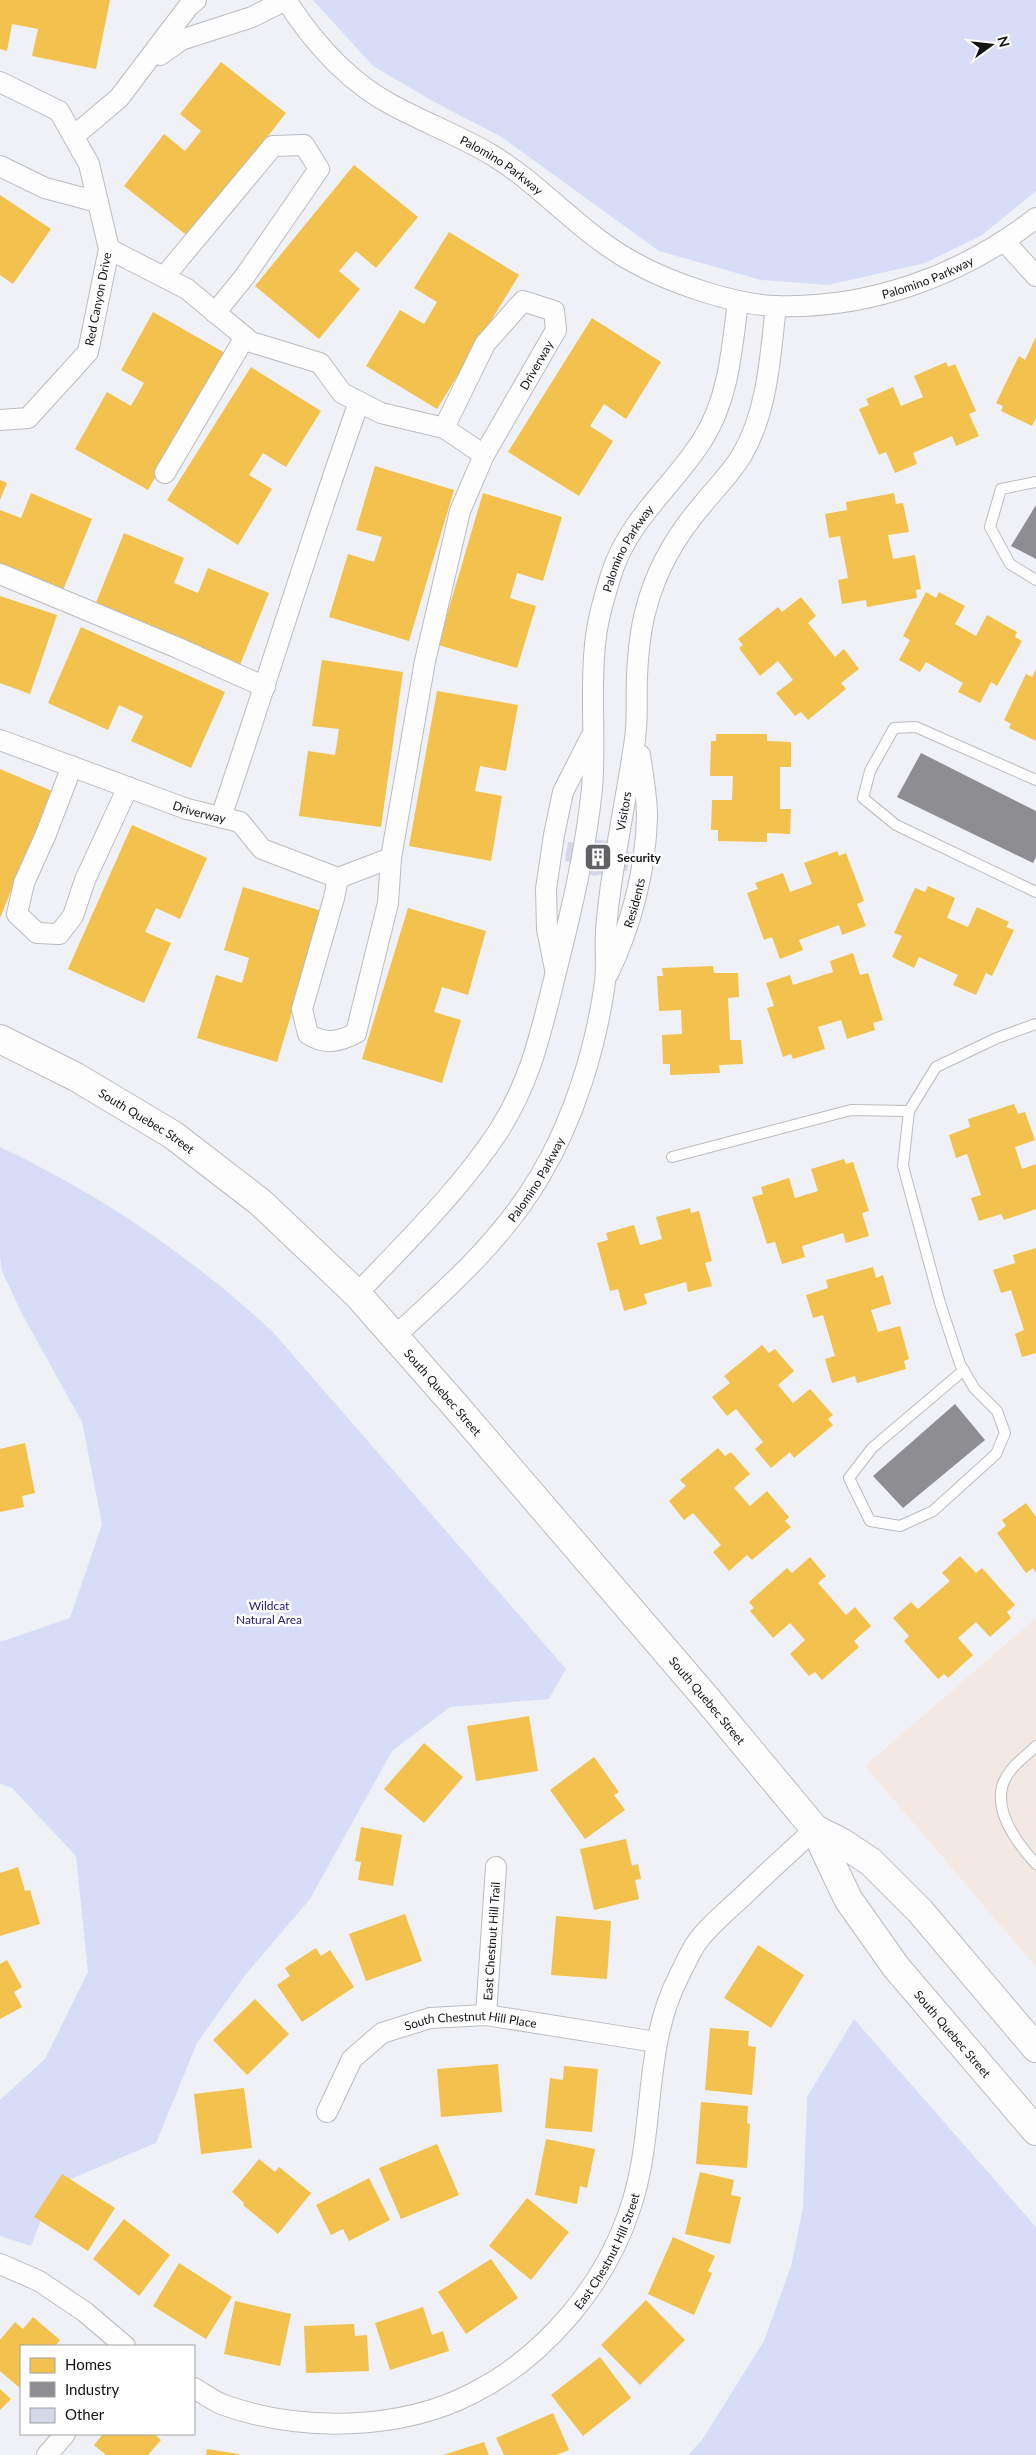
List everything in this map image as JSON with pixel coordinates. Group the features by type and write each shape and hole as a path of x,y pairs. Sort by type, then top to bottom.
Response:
{"main road":[{"name":"South Quebec Street","path":"0,1039 76,1077 172,1135 260,1202 357,1294 707,1699 815,1829 848,1899 896,1967 1036,2131"},
{"name":"South Quebec Street","path":"815,1829 841,1842 871,1862 906,1897 1036,2048"}],"street":[{"path":"74,136 118,98 188,7 196,0"},
{"path":"146,64 181,40 252,17 286,0"},
{"name":"Palomino Parkway","path":"286,0 321,47 366,88 392,105 483,150 514,170 569,216 634,263 679,282 738,301 776,306 824,304 897,290 935,277 962,265 1005,242 1036,218"},
{"name":"Red Canyon Drive","path":"0,82 59,111 89,164 109,249 88,352 28,418 0,420"},
{"path":"164,277 273,146 304,145 319,169 245,276 215,313"},
{"path":"0,166 45,188 98,202"},
{"path":"1005,242 1036,276"},
{"path":"109,249 187,289 251,342 320,363 342,393 381,413 444,428 484,455 460,511 425,661 391,858 388,903 356,1033 344,1039 328,1042 317,1040 308,1034 302,1009 338,878 391,858"},
{"name":"Driverway","path":"444,428 485,344 523,301 554,312 556,330 484,455"},
{"name":"Palomino Parkway","path":"594,730 594,645 601,609 612,572 625,541 643,513 697,447 716,414 725,388 738,301"},
{"name":"Visitors","path":"605,981 606,929 611,885 636,731 637,667 640,639 647,607 662,568 678,536 731,471 742,455 756,425 765,395 776,306"},
{"path":"165,473 245,337"},
{"path":"221,817 265,687 322,505 359,402"},
{"path":"0,574 178,648 265,687"},
{"path":"556,973 547,929 546,890 554,836 563,792 594,730"},
{"path":"357,1294 458,1184 499,1130 529,1073 540,1042 573,903 589,810 594,730"},
{"name":"Driverway","path":"0,740 187,808 240,822 262,848 338,878"},
{"path":"72,766 46,834 24,884 17,914 37,933 58,934 73,916 85,880 128,787"},
{"name":"Palomino Parkway","path":"395,1336 463,1273 493,1242 520,1208 541,1175 562,1131 579,1088 591,1045 605,981"},
{"name":"East Chestnut Hill Street","path":"195,2389 222,2404 290,2422 355,2423 420,2413 472,2394 519,2365 557,2329 585,2295 611,2256 632,2206 642,2162 656,2042 677,1979 696,1944 725,1912 815,1829"},
{"name":"East Chestnut Hill Trail","path":"486,2015 496,1867"},
{"name":"South Chestnut Hill Place","path":"327,2112 352,2059 382,2033 430,2018 486,2015 656,2042"},
{"path":"0,2264 39,2281 85,2312 124,2345"},
{"path":"47,2455 63,2435"}],"lane":[{"path":"1036,482 1001,489 990,527 1010,564 1036,580"},
{"path":"1036,780 916,727 894,728 870,771 862,798 896,825 1036,892"},
{"path":"964,1370 872,1448 849,1478 870,1521 900,1526 933,1511 996,1454 1005,1433 997,1411 974,1388 964,1370 940,1303 903,1166 909,1111 936,1067 997,1038 1036,1024"},
{"path":"672,1157 850,1110 909,1111"},
{"path":"1036,1746 1009,1772 1001,1794 1004,1820 1020,1845 1036,1864"}],"shaded area":[{"path":"1036,1618 1036,1967 865,1766"}],"green space":[{"path":"313,0 1036,0 1036,191 982,235 925,263 828,285 761,280 659,251 500,136 436,103 373,66"},
{"name":"Wildcat Natural Area","path":"0,1147 73,1185 144,1229 210,1278 273,1332 566,1669 549,1699 450,1707 392,1751 310,1899 246,1974 197,2043 156,2143 54,2186 31,2246 0,2236 0,2100 45,2059 88,1972 76,1856 12,1788 0,1784 0,1642 70,1618 102,1524 82,1422 21,1312 2,1271 0,1257"},
{"path":"854,2019 1036,2227 1036,2455 688,2455 702,2440 764,2341 791,2266 803,2208 807,2097"}],"building: Homes":[{"path":"0,0 110,0 96,69 32,56 38,29 12,24 7,51 0,49"},
{"path":"221,62 286,113 189,237 124,186 164,134 185,151 201,131 180,114"},
{"path":"354,165 418,217 376,268 356,251 339,271 360,289 319,339 255,286"},
{"path":"0,195 51,229 13,284 0,275"},
{"path":"449,232 519,275 437,409 366,366 400,310 424,324 437,302 414,288"},
{"path":"153,312 225,353 148,490 75,449 107,392 131,406 144,383 121,370"},
{"path":"592,318 661,362 626,419 604,404 590,426 613,441 579,496 508,452"},
{"path":"1036,337 1036,418 1032,426 1001,411 1003,406 996,403 1019,356 1025,360"},
{"path":"946,362 948,367 955,364 976,411 969,414 979,436 956,446 952,436 913,453 917,464 895,473 886,452 879,455 859,409 869,405 866,399 893,387 901,406 923,397 914,376"},
{"path":"251,367 321,411 286,467 263,453 249,475 272,489 238,545 167,500"},
{"path":"375,466 454,490 409,641 329,617 348,554 374,562 382,537 356,530"},
{"path":"0,480 7,483 0,500"},
{"path":"31,493 92,519 61,595 0,570 0,510 21,518"},
{"path":"483,493 562,517 543,581 517,573 510,598 536,606 517,668 438,645"},
{"path":"894,493 896,504 903,503 909,532 888,535 893,559 915,555 921,589 916,590 917,598 867,607 866,600 842,604 838,580 848,578 840,536 829,538 825,514 847,510 846,502"},
{"path":"124,533 184,558 174,583 198,593 208,568 269,593 238,670 93,610"},
{"path":"926,592 936,598 939,592 965,606 955,624 976,636 987,615 1017,632 1015,637 1022,641 997,686 991,682 980,703 958,692 963,683 926,662 920,672 899,660 910,640 903,636"},
{"path":"0,596 57,615 30,694 0,683"},
{"path":"801,597 816,616 808,623 835,657 844,649 859,669 841,683 846,689 808,720 801,712 795,716 776,693 793,680 778,661 760,676 739,648 743,645 738,639 778,607 782,612"},
{"path":"81,627 225,692 191,768 131,741 143,716 119,705 108,730 48,703"},
{"path":"322,660 403,672 381,827 299,816 308,751 335,755 339,729 312,726"},
{"path":"1036,669 1036,741 1009,728 1011,724 1004,720 1026,674 1032,677"},
{"path":"437,691 518,705 506,771 480,766 475,791 502,796 491,861 409,846"},
{"path":"716,734 767,734 767,741 791,742 791,767 780,767 780,809 791,809 790,834 767,833 767,842 718,841 718,830 711,830 712,800 732,800 733,776 710,776 711,741 716,741"},
{"path":"0,769 52,791 0,918"},
{"path":"132,825 207,858 180,919 156,908 145,932 171,943 144,1003 68,969"},
{"path":"837,851 839,856 846,853 864,901 857,904 866,926 842,935 839,925 799,940 803,950 780,959 772,937 764,940 747,893 758,889 755,883 783,873 790,892 812,884 804,863"},
{"path":"928,886 955,898 947,918 968,927 977,907 1009,922 1006,927 1014,930 992,976 986,973 976,995 953,985 958,975 919,957 914,968 892,957 902,936 894,933 915,888 925,892"},
{"path":"243,887 322,911 277,1062 197,1038 216,975 242,983 249,958 224,950"},
{"path":"408,908 486,931 468,995 442,987 434,1012 461,1020 442,1083 362,1059"},
{"path":"853,953 860,975 868,973 883,1020 873,1023 875,1030 847,1039 841,1020 818,1027 825,1049 793,1059 791,1054 783,1057 767,1008 774,1006 766,983 790,975 793,985 833,972 830,961"},
{"path":"713,966 714,973 738,973 739,997 728,998 730,1040 741,1040 743,1064 719,1065 720,1073 670,1075 670,1064 663,1064 662,1035 682,1034 681,1010 659,1011 657,976 663,976 662,968"},
{"path":"1014,1104 1018,1114 1025,1112 1035,1140 1015,1147 1022,1169 1036,1164 1036,1209 1004,1220 1001,1214 979,1221 971,1198 981,1195 967,1154 956,1158 949,1135 970,1127 968,1119"},
{"path":"844,1159 846,1164 853,1162 869,1211 862,1213 869,1236 846,1243 843,1233 802,1246 805,1257 782,1264 775,1242 767,1244 752,1197 763,1194 761,1187 789,1178 795,1198 818,1191 811,1169"},
{"path":"690,1208 691,1213 699,1211 712,1261 705,1263 712,1286 688,1292 686,1282 644,1294 647,1304 624,1311 618,1289 610,1291 597,1243 608,1240 606,1233 634,1225 640,1245 662,1239 656,1217"},
{"path":"1036,1248 1036,1353 1022,1357 1015,1334 1024,1330 1011,1290 1001,1293 993,1270 1015,1263 1013,1255"},
{"path":"873,1267 876,1278 883,1275 891,1304 871,1310 878,1332 900,1326 909,1359 904,1361 906,1369 857,1383 855,1376 832,1383 825,1359 835,1356 823,1315 813,1318 806,1295 828,1288 826,1280"},
{"path":"762,1345 769,1353 775,1349 794,1371 778,1385 793,1403 810,1389 833,1415 828,1419 833,1425 794,1458 790,1452 771,1468 755,1449 763,1442 736,1409 727,1416 712,1397 730,1383 724,1376"},
{"path":"25,1443 35,1493 22,1496 24,1507 0,1512 0,1449"},
{"path":"718,1448 725,1456 731,1452 750,1474 734,1488 750,1506 767,1491 789,1517 785,1521 791,1527 752,1560 747,1555 729,1571 713,1552 721,1545 693,1513 684,1520 669,1501 686,1486 680,1480"},
{"path":"1026,1503 1036,1517 1036,1573 1033,1568 1026,1573 997,1533 1006,1526 1002,1520"},
{"path":"960,1556 976,1573 982,1568 1015,1605 1007,1612 1011,1618 990,1637 976,1622 958,1638 973,1655 948,1678 944,1674 938,1679 904,1641 909,1636 893,1618 911,1602 918,1609 950,1581 942,1573"},
{"path":"810,1557 826,1576 818,1583 846,1615 855,1607 871,1626 854,1641 859,1647 822,1680 815,1672 809,1676 790,1654 805,1640 790,1623 773,1638 750,1611 754,1608 749,1602 787,1568 792,1573"},
{"path":"529,1716 538,1771 476,1781 467,1726"},
{"path":"424,1743 463,1777 424,1823 384,1789"},
{"path":"594,1757 619,1792 614,1795 625,1810 585,1839 550,1790"},
{"path":"361,1827 402,1835 393,1886 358,1880 361,1862 355,1861"},
{"path":"626,1839 632,1866 638,1864 641,1879 635,1880 639,1899 594,1910 580,1849"},
{"path":"18,1867 25,1891 30,1890 40,1924 0,1936 0,1873"},
{"path":"405,1914 422,1961 366,1981 349,1934"},
{"path":"556,1916 611,1921 607,1979 551,1975"},
{"path":"758,1945 804,1975 771,2028 724,1998"},
{"path":"316,1948 321,1956 330,1950 354,1987 302,2022 277,1985 290,1976 285,1968"},
{"path":"7,1960 22,1987 14,1992 22,2007 0,2019 0,1964"},
{"path":"255,1999 289,2034 247,2075 213,2040"},
{"path":"710,2028 749,2031 748,2046 756,2047 752,2095 705,2090"},
{"path":"498,2064 502,2112 441,2117 437,2069"},
{"path":"564,2066 598,2069 592,2132 545,2128 550,2078 563,2080"},
{"path":"244,2088 252,2148 201,2154 194,2094"},
{"path":"701,2102 748,2106 747,2123 750,2124 747,2168 696,2164"},
{"path":"546,2139 595,2149 587,2188 580,2186 577,2204 535,2195"},
{"path":"437,2144 459,2195 401,2219 379,2168"},
{"path":"259,2159 275,2172 279,2167 311,2193 278,2234 243,2205 244,2203 232,2192"},
{"path":"700,2172 734,2180 731,2195 741,2197 730,2244 685,2234"},
{"path":"62,2174 115,2208 88,2251 34,2217"},
{"path":"369,2178 390,2220 349,2241 343,2229 331,2235 316,2205"},
{"path":"527,2198 569,2232 531,2280 489,2246"},
{"path":"124,2219 170,2255 139,2296 93,2259"},
{"path":"673,2237 715,2256 708,2271 712,2273 694,2315 648,2294"},
{"path":"491,2259 518,2298 466,2334 438,2292"},
{"path":"179,2263 232,2297 206,2339 153,2306"},
{"path":"646,2300 685,2340 640,2385 601,2345"},
{"path":"235,2301 291,2314 280,2366 224,2354"},
{"path":"423,2307 432,2335 443,2331 449,2351 390,2370 375,2323"},
{"path":"33,2317 60,2340 56,2345 20,2345 20,2388 0,2371 0,2340 15,2322 23,2329"},
{"path":"354,2324 355,2336 367,2335 369,2371 306,2373 304,2326"},
{"path":"600,2357 631,2398 583,2436 551,2395"},
{"path":"0,2389 11,2399 0,2410"},
{"path":"553,2413 569,2450 556,2455 504,2455 496,2438"},
{"path":"102,2435 155,2435 161,2440 148,2455 106,2455 94,2445"},
{"path":"484,2442 489,2455 443,2455"},
{"path":"207,2449 239,2454 239,2455 206,2455"}],"building: Industry":[{"path":"1036,505 1036,559 1011,546"},
{"path":"921,753 1036,811 1036,857 1033,863 897,797"},
{"path":"955,1404 985,1440 903,1508 873,1476"}],"building: Other":[{"path":"593,839 607,841 612,850 630,852 627,871 609,868 608,873 594,876 586,873 583,864 565,861 568,842 586,844"}],"place":[{"name":"Security","path":"598,857"}]}
